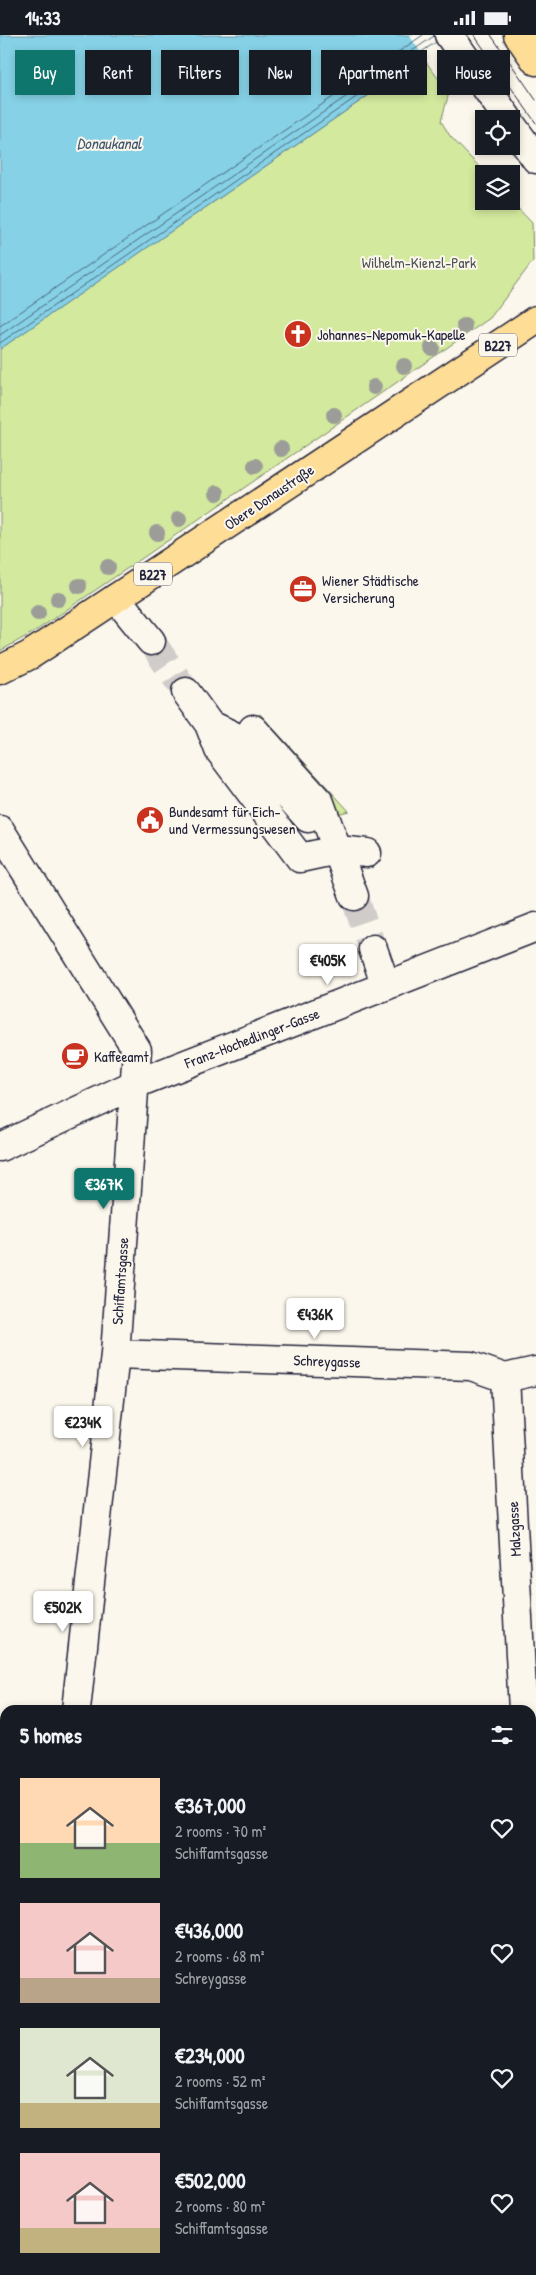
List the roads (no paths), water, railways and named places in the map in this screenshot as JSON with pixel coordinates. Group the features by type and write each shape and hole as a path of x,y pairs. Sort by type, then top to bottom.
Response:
{"main road":[{"name":"Obere Donaustraße","path":"0,670 30,655 536,320"}],"street":[{"path":"449,35 502,110"},
{"path":"520,137 536,159"},
{"path":"116,598 151,641"},
{"path":"186,692 209,724 220,750 300,858 337,850 367,853"},
{"path":"209,724 236,737 308,818"},
{"path":"253,729 320,803 354,896"},
{"path":"337,850 349,824"},
{"name":"Schiffamtsgasse","path":"0,830 137,1049 136,1084 115,1354 77,1705"},
{"name":"Franz-Hochedlinger-Gasse","path":"0,1147 136,1084 536,927"},
{"path":"373,949 386,986"},
{"name":"Schreygasse","path":"115,1354 471,1366 505,1378"},
{"path":"505,1378 536,1371"},
{"name":"Malzgasse","path":"505,1378 528,1636 523,1705"}],"water":[{"name":"Donaukanal","path":"0,35 456,35 427,55 427,50 321,50 321,95 369,95 0,349"}],"tunnel":[{"path":"151,641 186,692"},
{"path":"354,896 373,949"}],"tram line":[{"path":"474,35 536,123"},
{"path":"491,35 536,100"}],"place":[{"name":"Johannes-Nepomuk-Kapelle","path":"298,334"},
{"name":"Wiener Städtische Versicherung","path":"303,589"},
{"name":"Bundesamt für Eich- und Vermessungswesen","path":"150,820"},
{"name":"Kaffeeamt","path":"75,1056"}],"park label":[{"name":"Wilhelm-Kienzl-Park","path":"419,262"}]}
